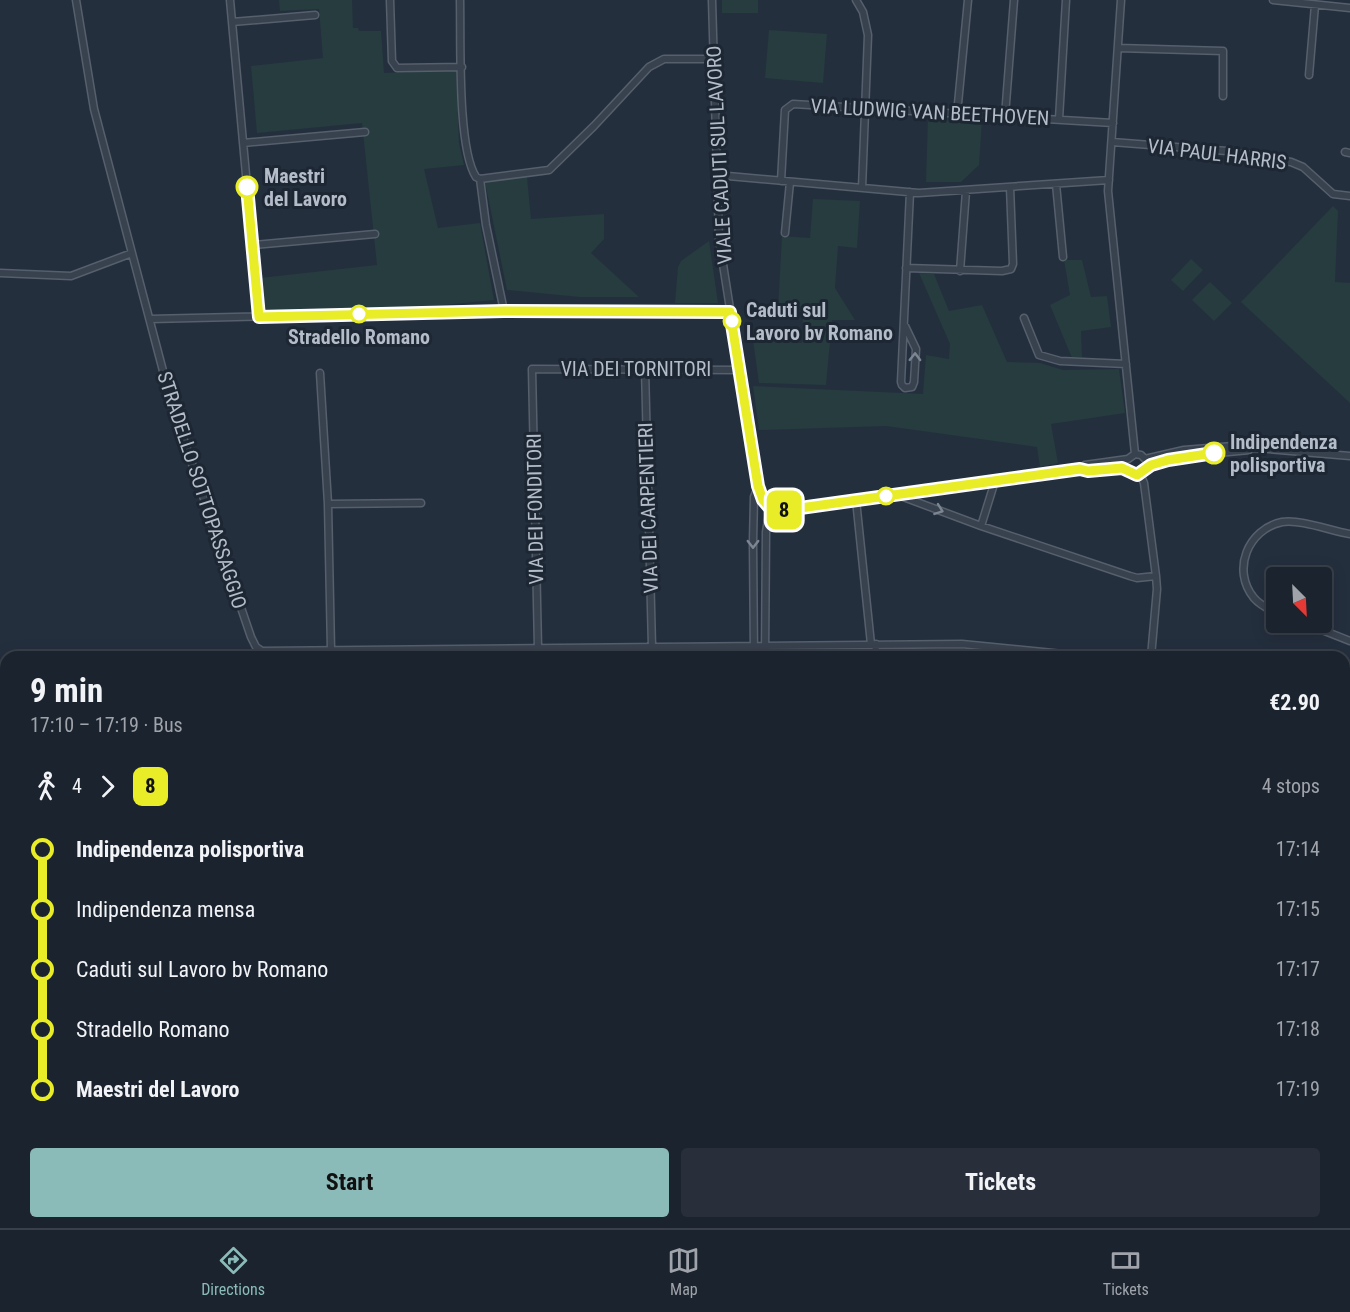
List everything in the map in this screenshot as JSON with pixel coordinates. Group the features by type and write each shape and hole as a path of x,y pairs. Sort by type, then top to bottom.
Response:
{"street":[{"path":"76,0 94,109 150,319 504,311 730,312"},
{"path":"230,0 259,317"},
{"path":"390,0 391,57 394,66 401,69 462,67"},
{"path":"460,0 463,126 471,167 476,177 480,178 549,170 588,133 649,67 664,59 713,59"},
{"name":"VIALE CADUTI SUL LAVORO","path":"712,0 719,239 758,486 763,500 770,508"},
{"path":"856,0 867,27 862,188"},
{"path":"957,114 968,0"},
{"path":"1005,116 1014,0"},
{"path":"1059,120 1066,0"},
{"path":"1121,0 1109,180 1135,454"},
{"path":"1274,0 1350,8"},
{"path":"1309,75 1315,4"},
{"path":"232,21 315,15"},
{"path":"1118,48 1223,51 1223,96"},
{"name":"VIA LUDWIG VAN BEETHOVEN","path":"781,181 785,110 793,104 1113,123"},
{"path":"243,143 365,132"},
{"name":"VIA PAUL HARRIS","path":"1112,142 1227,151 1291,162 1303,167 1334,194 1350,196"},
{"path":"717,175 910,192 966,191 1109,180"},
{"path":"480,178 486,225 504,311"},
{"path":"785,233 790,182"},
{"path":"1056,184 1063,258"},
{"path":"906,268 960,271 1011,269 1013,264 1010,188"},
{"path":"960,271 966,191"},
{"path":"905,326 916,349 914,382 909,388 902,386 901,382 910,192"},
{"path":"253,245 375,234"},
{"path":"0,273 71,276 132,253"},
{"path":"1024,318 1039,355 1060,362 1126,364"},
{"name":"STRADELLO SOTTOPASSAGGIO","path":"150,319 172,405 252,637 259,651"},
{"name":"VIA DEI CARPENTIERI","path":"645,368 652,647"},
{"name":"VIA DEI TORNITORI","path":"532,369 740,370"},
{"name":"VIA DEI FONDITORI","path":"532,369 538,648"},
{"path":"320,373 328,504 331,650"},
{"path":"1145,459 1184,450 1233,446 1350,456"},
{"path":"765,651 766,532 770,508 786,510 1080,469 1088,471 1116,468 1128,470 1135,475 1140,474 1146,467 1185,456 1267,448"},
{"path":"1080,469 1085,465 1128,459 1135,454 1145,459 1146,467"},
{"path":"1128,459 1128,470"},
{"path":"1140,474 1144,483 1157,589 1152,651"},
{"path":"981,526 995,481"},
{"name":"VIALE CADUTI SUL LAVORO","path":"754,651 754,497 758,486"},
{"path":"896,495 1130,576 1137,578 1156,576"},
{"path":"856,500 874,651"},
{"path":"328,504 421,503"},
{"path":"1266,608 1254,598 1244,576 1244,559 1254,538 1269,527 1289,522 1350,534"},
{"path":"1331,633 1350,640"},
{"path":"314,651 873,644 962,644 1022,651"}],"green space":[{"path":"279,0 352,0 353,28 358,28 359,31 381,31 384,73 456,70 459,143 464,165 424,169 438,228 480,223 494,300 412,308 263,312 260,278 377,265 362,123 257,133 251,66 323,58 319,9 280,11"},
{"path":"722,0 758,0 758,13 722,13"},
{"path":"769,30 827,34 823,83 765,78"},
{"path":"928,117 982,120 979,165 961,182 926,182"},
{"path":"527,177 531,219 604,214 604,239 591,253 639,297 580,297 507,290 485,182"},
{"path":"813,199 860,201 857,248 838,246 835,288 855,320 832,320 826,385 759,383 753,340 802,343 803,313 778,311 782,236 810,238"},
{"path":"1333,206 1338,211 1335,282 1350,283 1350,403 1241,302"},
{"path":"709,241 718,303 675,303 678,267 681,261"},
{"path":"1191,259 1203,270 1183,291 1171,280"},
{"path":"1064,260 1082,260 1091,297 1107,296 1111,327 1081,331 1082,357 1072,358 1050,305 1070,295"},
{"path":"919,273 934,274 949,311 982,305 1007,362 1040,363 1063,370 1119,369 1125,413 1051,424 1058,463 1040,467 1037,447 886,426 759,430 753,386 923,394 926,355 949,359 950,344"},
{"path":"1210,282 1232,303 1214,321 1192,300"}],"bus line":[{"name":"8","path":"247,187 259,317 504,311 730,312 758,486 763,500 770,508 786,510 1080,469 1088,471 1122,468 1137,475 1146,467 1168,460 1214,453"}],"place":[{"name":"Maestri del Lavoro","path":"247,187"},
{"name":"Stradello Romano","path":"359,314"},
{"name":"Caduti sul Lavoro bv Romano","path":"732,321"},
{"name":"Indipendenza polisportiva","path":"1214,453"}]}
